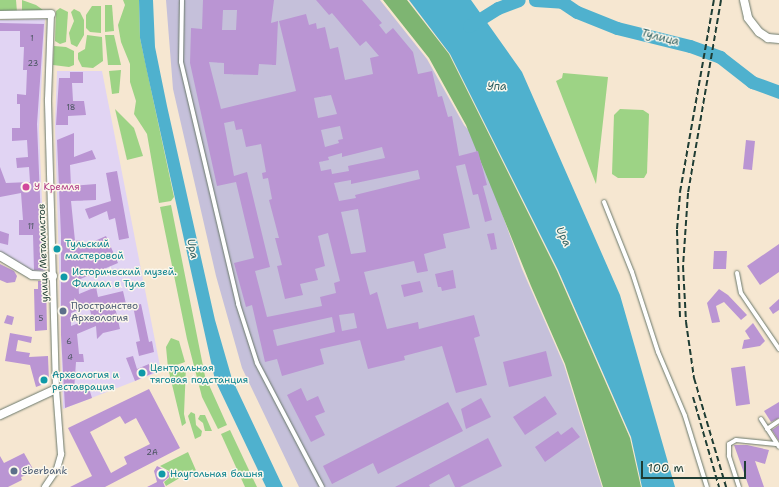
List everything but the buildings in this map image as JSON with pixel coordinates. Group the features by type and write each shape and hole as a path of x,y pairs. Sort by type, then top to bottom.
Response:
{"street":[{"path":"744,0 748,18 758,32 768,38 779,39"},
{"path":"0,15 52,14"},
{"name":"улица Металлистов","path":"45,487 57,469 61,455 56,389 48,100 52,14"},
{"path":"0,256 32,276 53,276"},
{"path":"0,414 56,389"}],"lane":[{"path":"182,0 181,62 238,304 257,363 322,487"},
{"path":"604,202 629,265 658,352 682,409 707,487"},
{"path":"737,273 741,294 779,349"},
{"path":"761,419 777,445"},
{"path":"767,429 779,421"},
{"path":"739,487 729,456 730,444 736,440 777,445"}],"shaded area":[{"path":"166,0 380,0 427,59 464,125 474,136 522,269 564,365 602,487 299,487 242,368 216,276 173,89"},
{"path":"45,19 39,129 45,274 35,273 0,253 0,20"},
{"path":"57,71 102,71 161,371 63,409 55,124"}],"green space":[{"path":"0,0 16,0 17,12 0,12"},
{"path":"22,0 36,5 43,10 22,12"},
{"path":"123,0 139,0 140,38 174,197 171,201 159,203 147,134 134,114 136,101 130,82 130,64 121,42 118,25 125,5"},
{"path":"383,0 407,0 449,54 557,271 630,438 641,487 603,487 565,364 531,286 466,125 429,58"},
{"path":"105,5 112,5 114,31 105,32"},
{"path":"92,6 101,6 101,33 90,32 86,28 86,15"},
{"path":"60,8 68,12 66,42 60,44 55,41 56,11"},
{"path":"74,9 80,12 84,20 84,35 77,47 71,44 69,33 74,21 71,12"},
{"path":"87,35 102,37 103,61 93,68 82,67 78,59 78,53 85,49"},
{"path":"105,35 114,35 121,65 108,65"},
{"path":"54,46 66,47 74,51 74,65 69,67 53,65"},
{"path":"121,70 119,93 112,94 109,71"},
{"path":"563,73 608,77 596,184 556,81 562,78"},
{"path":"115,109 134,128 143,156 127,160"},
{"path":"620,109 643,110 649,114 647,173 644,178 618,178 612,174 614,115"},
{"path":"171,205 205,376 227,425 218,429 202,397 187,339 160,207"},
{"path":"171,338 179,341 185,362 168,368 166,347"},
{"path":"186,366 184,414 186,423 182,426 169,372"},
{"path":"191,412 195,414 196,425 202,431 201,436 195,439 188,416"},
{"path":"200,415 205,415 212,431 205,431 203,423 198,419"},
{"path":"230,430 257,487 245,487 221,434"},
{"path":"188,452 198,475 183,476 166,486 164,482 169,478 169,471 160,466"}],"water":[{"name":"Upa","path":"139,0 153,0 155,47 167,106 215,320 232,379 283,487 266,487 215,380 140,38"},
{"name":"Упа","path":"409,0 471,0 522,72 620,295 675,487 642,487 631,437 558,270 450,54"}],"waterway":[{"name":"Тулица","path":"469,26 498,8 519,0"},
{"name":"Тулица","path":"535,0 562,2 577,12 617,28 690,46 720,57 752,82 779,92"}],"railway":[{"path":"680,317 677,229 680,192 714,0"},
{"path":"721,0 688,193 683,266 686,322 694,378 726,487"},
{"path":"693,397 719,487"}],"place":[{"name":"У Кремля","path":"26,187"},
{"name":"Тульский мастеровой","path":"57,249"},
{"name":"Исторический музей. Филиал в Туле","path":"64,277"},
{"name":"Пространство Археология","path":"63,311"},
{"name":"Центральная тяговая подстанция","path":"142,373"},
{"name":"Археология и реставрация","path":"44,380"},
{"name":"Sberbank","path":"14,471"},
{"name":"Наугольная башня","path":"162,474"}]}
